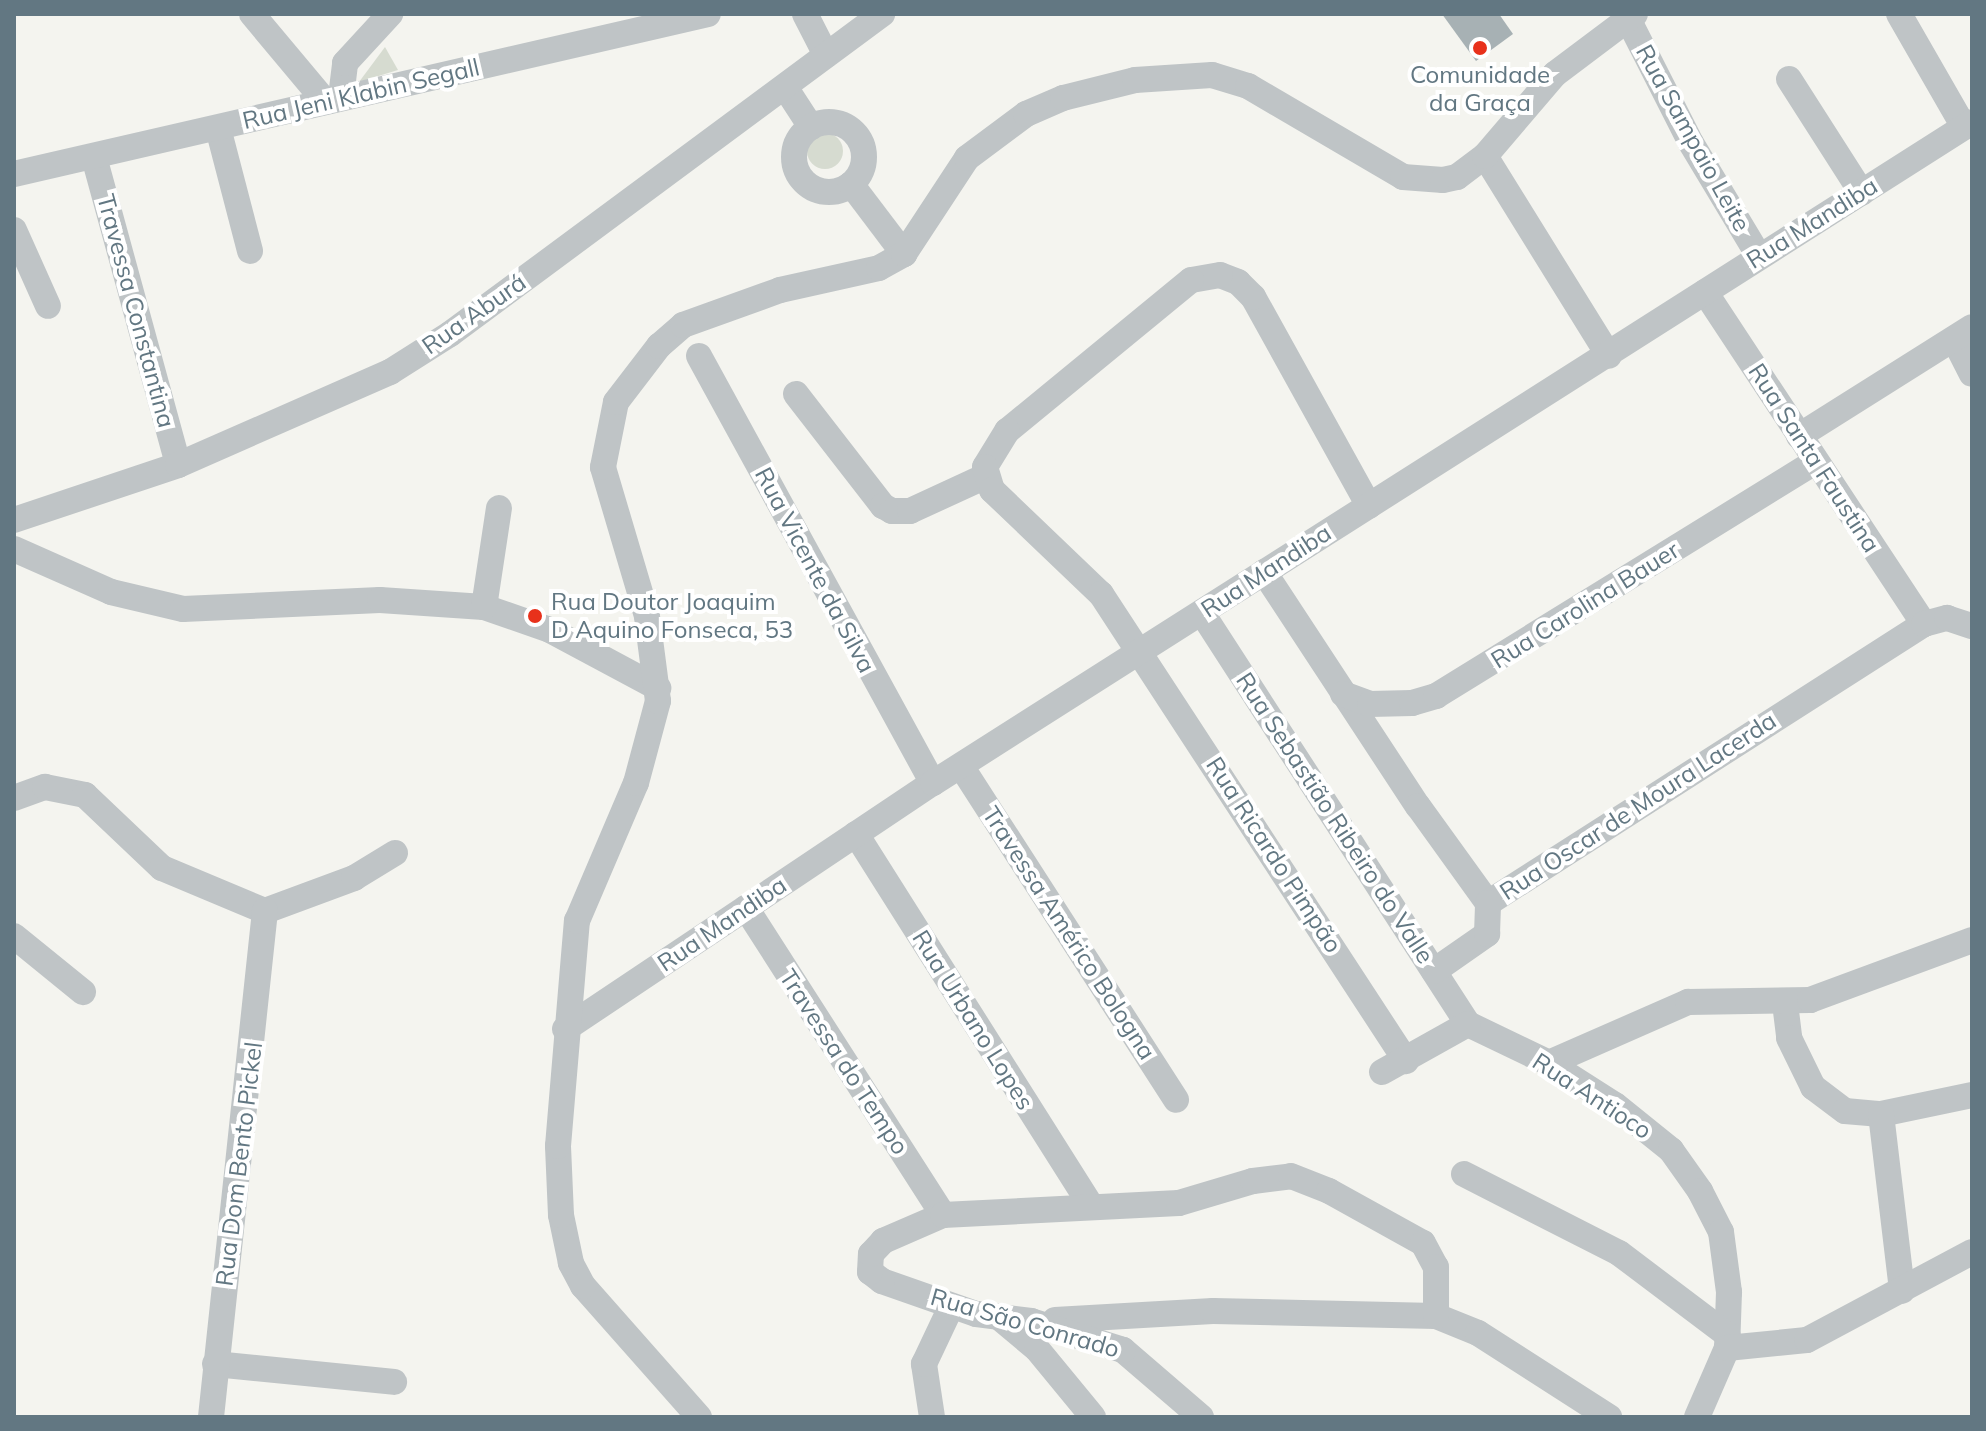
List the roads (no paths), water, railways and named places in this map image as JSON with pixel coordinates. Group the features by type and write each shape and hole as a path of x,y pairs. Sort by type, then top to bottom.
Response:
{"street":[{"path":"252,14 332,98 345,63 390,14"},
{"name":"Rua Jeni Klabin Segall","path":"14,174 218,128 332,98 708,14"},
{"path":"805,14 826,55"},
{"name":"Rua Aburá","path":"14,520 178,465 390,372 462,325 882,14"},
{"path":"1899,14 1968,124"},
{"path":"699,1417 609,1321 571,1263 561,1215 558,1146 565,1029 577,921 636,783 652,735 658,688 647,616 603,467 616,402 659,346 683,325 780,290 879,268 904,254 953,176 989,137 1063,98 1135,80 1212,75 1233,80 1375,163 1423,182 1457,177 1485,156 1555,74 1631,16"},
{"name":"Rua Sampaio Leite","path":"1631,16 1691,143 1759,256"},
{"path":"1789,79 1862,193"},
{"path":"785,87 811,127"},
{"path":"831,122 858,137 863,167 851,184 822,191 798,173 794,153 811,127 831,122"},
{"name":"Rua Mandiba","path":"565,1029 933,783 1609,356 1759,256 1968,124"},
{"path":"218,128 250,251"},
{"path":"1485,156 1609,356"},
{"name":"Travessa Constantina","path":"94,157 178,465"},
{"path":"851,184 904,254"},
{"path":"14,230 48,306"},
{"path":"796,394 883,506 892,511 910,511 984,477 987,458 1007,431 1191,280 1220,275 1238,282 1253,297 1369,506"},
{"name":"Rua Santa Faustina","path":"1705,292 1924,624"},
{"path":"1799,436 1963,333 1972,374"},
{"name":"Rua Vicente da Silva","path":"699,356 933,783"},
{"name":"Rua Carolina Bauer","path":"1343,694 1370,704 1412,703 1436,696 1815,462"},
{"name":"Rua Ricardo Pimpão","path":"984,477 1011,511 1090,582 1140,651 1406,1061"},
{"path":"484,607 499,508"},
{"path":"14,549 111,592 183,609 393,600 484,607 550,630 658,688"},
{"name":"Rua Oscar de Moura Lacerda","path":"1264,572 1343,694 1488,903 1924,624"},
{"name":"Rua Sebastião Ribeiro do Valle","path":"1202,613 1468,1024"},
{"path":"1924,624 1947,618 1972,626"},
{"name":"Travessa Américo Bologna","path":"961,766 1176,1100"},
{"path":"14,798 45,787 66,787 85,795 162,868 265,911 354,878 395,853"},
{"name":"Rua Urbano Lopes","path":"856,834 1091,1206"},
{"path":"1434,971 1487,934 1488,903"},
{"name":"Travessa do Tempo","path":"746,908 943,1215"},
{"name":"Rua Dom Bento Pickel","path":"211,1417 265,911"},
{"path":"14,936 83,992"},
{"path":"1549,1063 1688,1002 1785,1003 1842,991 1972,940"},
{"path":"1785,1003 1789,1038 1813,1087 1845,1111 1881,1114 1972,1095"},
{"path":"1382,1072 1468,1024"},
{"name":"Rua Antioco","path":"1468,1024 1549,1063 1645,1126 1671,1150 1700,1191 1721,1232 1727,1263 1728,1341 1697,1417"},
{"path":"1881,1114 1902,1291"},
{"path":"1464,1174 1619,1253 1728,1341 1807,1340 1972,1252"},
{"path":"943,1215 1179,1203 1271,1177 1305,1180 1423,1243 1436,1267 1436,1316"},
{"name":"Rua São Conrado","path":"943,1215 875,1247 870,1262 875,1278 951,1307 1031,1321 1123,1350 1201,1417"},
{"path":"932,1417 924,1364 951,1307"},
{"path":"1031,1321 1213,1311 1436,1316 1489,1340 1609,1417"},
{"path":"1000,1318 1037,1349 1093,1417"},
{"path":"215,1364 394,1382"}],"place":[{"name":"Comunidade da Graça","path":"1480,48"},
{"name":"Rua Doutor Joaquim D Aquino Fonseca, 53","path":"535,616"}]}
